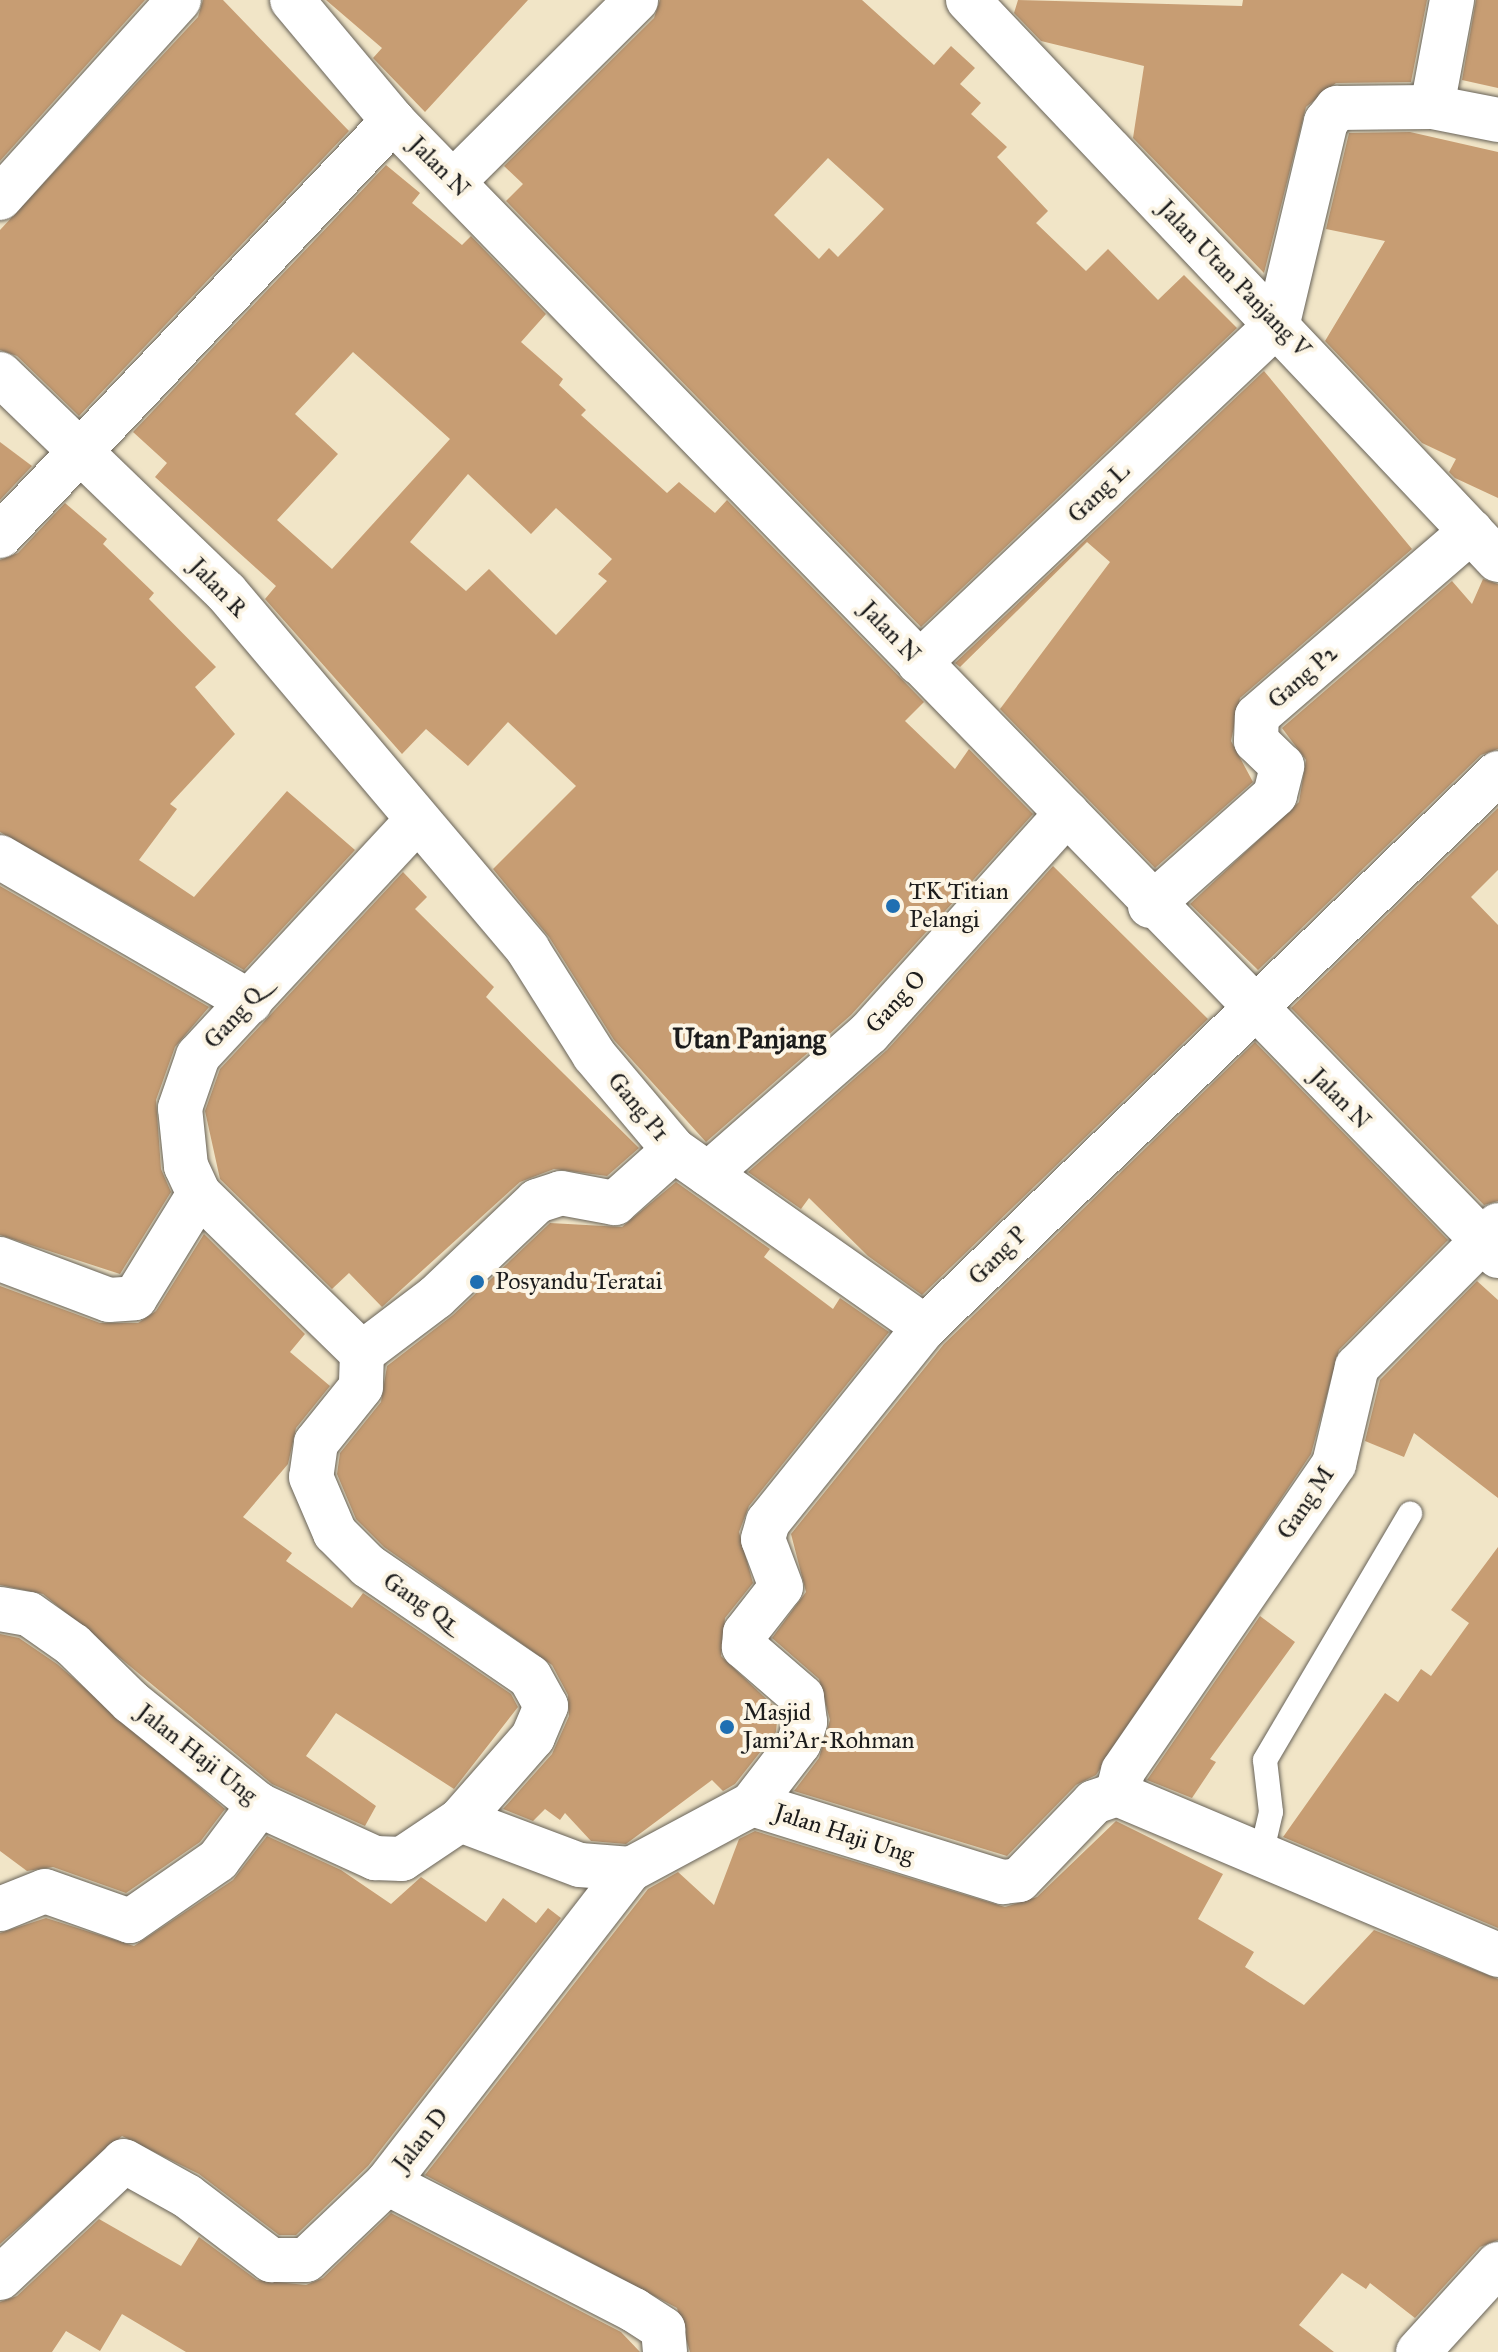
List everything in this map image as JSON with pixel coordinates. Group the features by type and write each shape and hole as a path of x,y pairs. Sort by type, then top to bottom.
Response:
{"street":[{"path":"0,198 179,0"},
{"name":"Jalan N","path":"292,0 393,121 1067,813 1150,906 1249,1008 1493,1241"},
{"path":"453,182 636,0"},
{"name":"Jalan Utan Panjang V","path":"968,0 1489,541"},
{"path":"1432,107 1452,0"},
{"path":"1278,323 1331,115 1346,105 1432,107 1498,120"},
{"path":"0,536 79,446 393,121"},
{"name":"Gang L","path":"919,663 1278,323"},
{"name":"Jalan R","path":"0,374 79,446 226,592 417,820"},
{"name":"Gang P2","path":"1150,906 1275,795 1282,766 1256,741 1257,716 1489,541"},
{"name":"Gang P","path":"752,1804 792,1754 805,1722 802,1697 744,1647 745,1633 781,1587 763,1539 768,1522 925,1327 1249,1008 1498,773"},
{"name":"Gang O","path":"691,1162 869,1033 1067,813"},
{"name":"Gang Q","path":"199,1194 186,1166 180,1108 198,1056 417,820"},
{"name":"Gang P1","path":"417,820 528,950 594,1055 691,1162 925,1327"},
{"path":"0,857 250,1002"},
{"path":"0,1259 124,1303 135,1298 199,1194 362,1353 436,1297 537,1201 561,1193 615,1203 691,1162"},
{"name":"Gang M","path":"1117,1794 1123,1771 1334,1464 1357,1367 1493,1241"},
{"name":"Gang Q1","path":"362,1353 361,1387 316,1443 311,1477 335,1533 368,1566 530,1677 546,1706 533,1737 460,1820"},
{"name":"Jalan Haji Ung","path":"0,1609 29,1614 73,1645 259,1805 387,1860 416,1852 460,1820"},
{"path":"1117,1794 1260,1859 1498,1955"},
{"name":"Jalan Haji Ung","path":"631,1869 752,1804 1003,1882 1019,1880 1094,1802 1117,1794"},
{"path":"0,1909 45,1891 130,1921 218,1860 259,1805"},
{"path":"460,1820 580,1865 631,1869"},
{"name":"Jalan D","path":"631,1869 387,2183 634,2310 663,2329 665,2352"},
{"path":"0,2278 124,2161 288,2264 306,2260 387,2183"},
{"path":"1418,2352 1498,2264"}],"lane":[{"path":"1260,1859 1271,1812 1265,1760 1410,1514"}],"building":[{"path":"0,0 145,0 0,161"},
{"path":"203,0 223,0 349,131 79,416 17,356 0,350 0,230 198,17"},
{"path":"326,0 528,0 425,112 373,58 382,48"},
{"path":"660,0 862,0 934,65 951,46 975,68 960,84 981,103 971,114 1007,147 997,157 1048,211 1036,223 1086,271 1108,249 1158,300 1184,275 1237,328 921,627 506,201 523,184 504,166 654,18","holes":["828,158 884,209 838,257 829,248 819,259 774,215"]},
{"path":"1018,0 1242,6 1243,0 1427,0 1411,82 1336,83 1306,107 1264,273 1133,138 1144,66 1041,41 1014,13"},
{"path":"1476,0 1498,0 1498,88 1462,80"},
{"path":"1410,132 1498,152 1498,498 1455,478 1449,472 1456,459 1422,443 1325,341 1385,241 1326,229 1349,133"},
{"path":"386,165 420,193 412,203 462,245 471,236 546,314 521,342 563,379 559,385 586,410 581,415 667,493 679,482 715,513 727,500 924,702 905,721 955,769 969,749 1033,814 851,1015 706,1142 614,1040 549,937 493,869 576,786 508,722 468,766 426,729 402,754 265,599 276,586 155,477 167,463 133,432","holes":["353,352 450,439 332,569 277,520 338,454 295,414","468,474 531,534 556,508 612,559 598,574 607,581 556,635 489,569 466,591 410,542"]},
{"path":"1264,371 1412,549 1240,698 1231,741 1253,782 1155,868 1000,709 1110,562 1087,542 960,667 955,663"},
{"path":"0,442 32,466 0,500"},
{"path":"65,503 107,539 103,544 154,593 149,599 216,667 195,687 235,734 170,804 177,809 139,860 194,897 287,791 355,850 244,970 0,832 0,560 18,553"},
{"path":"1483,579 1498,584 1498,749 1481,755 1258,970 1190,904 1299,802 1306,760 1282,728 1452,581 1472,604"},
{"path":"1498,808 1498,870 1471,897 1498,925 1498,1201 1484,1205 1291,1008"},
{"path":"1053,866 1208,1019 922,1295 868,1256 809,1198 801,1209 748,1172 887,1050"},
{"path":"403,872 427,897 415,909 494,987 486,997 639,1148 607,1176 554,1169 520,1182 382,1307 349,1273 332,1289 220,1179 205,1111 220,1069"},
{"path":"0,886 209,1007 175,1047 156,1100 161,1169 171,1192 120,1274 0,1235"},
{"path":"1255,1042 1448,1240 1339,1350 1311,1454 1096,1775 1076,1785 1007,1856 794,1791 819,1758 830,1720 819,1679 772,1638 806,1592 791,1534 944,1344"},
{"path":"676,1182 770,1249 764,1257 833,1309 840,1298 889,1332 749,1506 739,1532 753,1583 725,1618 721,1656 778,1710 776,1732 735,1784 723,1791 712,1780 626,1844 591,1841 565,1813 560,1820 545,1809 533,1821 503,1809 552,1754 569,1716 568,1695 552,1665 384,1547 356,1519 337,1474 340,1453 381,1402 387,1366 453,1315 550,1223 622,1227"},
{"path":"204,1234 305,1334 290,1352 330,1386 296,1428 288,1464 243,1517 292,1553 286,1561 352,1608 363,1593 511,1694 518,1707 454,1789 336,1713 306,1756 376,1806 365,1826 272,1784 43,1594 0,1585 0,1286 100,1323 138,1323 156,1311"},
{"path":"1477,1281 1498,1300 1498,1498 1414,1433 1404,1457 1365,1441 1380,1380"},
{"path":"1498,1547 1498,1928 1283,1837 1385,1693 1398,1702 1421,1669 1431,1676 1469,1623 1451,1610"},
{"path":"1260,1616 1295,1642 1210,1759 1216,1762 1192,1798 1147,1780"},
{"path":"0,1634 19,1638 57,1664 225,1809 200,1842 126,1893 53,1867 27,1871 0,1851"},
{"path":"1116,1821 1223,1874 1198,1919 1254,1952 1245,1967 1304,2005 1374,1930 1498,1979 1498,2240 1480,2247 1415,2318 1370,2283 1366,2289 1342,2273 1299,2325 1334,2352 690,2352 677,2308 425,2175 648,1889 678,1872 714,1905 739,1839 755,1831 1005,1907 1037,1897"},
{"path":"267,1836 341,1870 391,1904 421,1877 486,1922 503,1898 536,1923 548,1908 561,1918 368,2166 296,2235 279,2235 199,2174 122,2136 0,2244 0,1933 46,1918 134,1946 233,1880"},
{"path":"391,2213 621,2332 640,2352 186,2352 122,2314 100,2351 66,2331 52,2352 0,2352 0,2302 17,2296 99,2219 181,2266 199,2237 257,2280 306,2285 323,2278"}],"place":[{"name":"TK Titian Pelangi","path":"893,906"},
{"name":"Posyandu Teratai","path":"477,1282"},
{"name":"Masjid Jami'Ar-Rohman","path":"727,1727"}],"district":[{"name":"Utan Panjang","path":"749,1039"}]}
